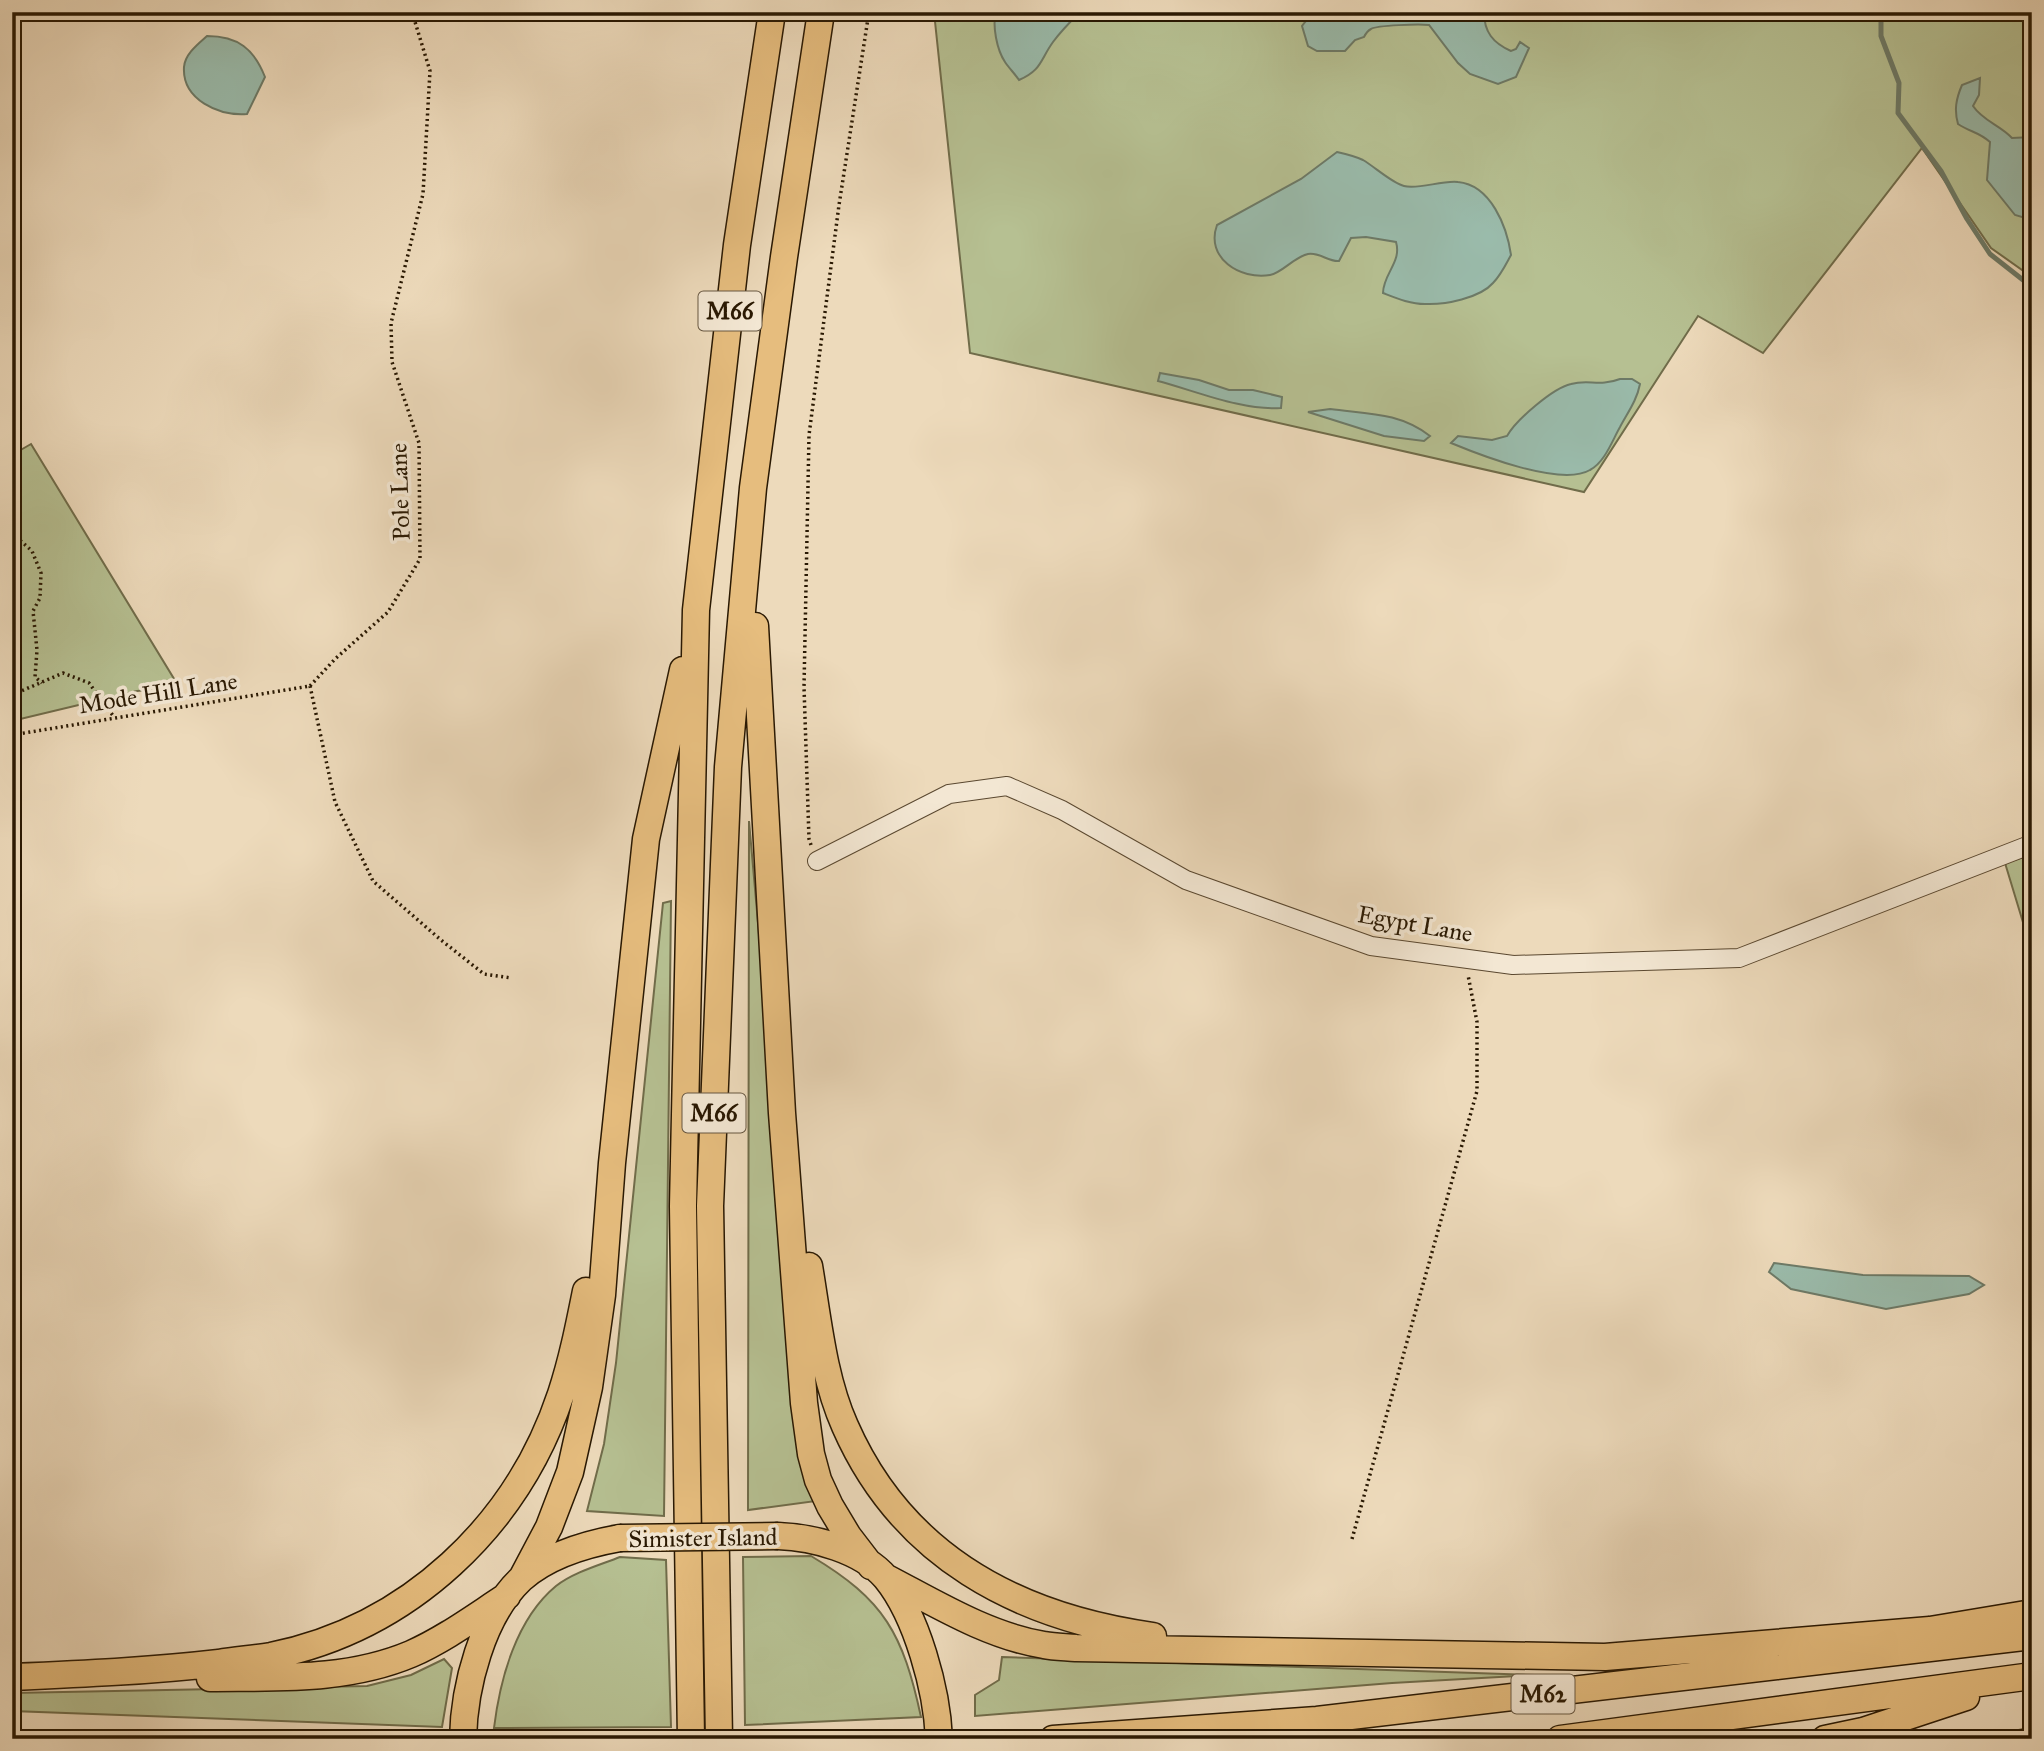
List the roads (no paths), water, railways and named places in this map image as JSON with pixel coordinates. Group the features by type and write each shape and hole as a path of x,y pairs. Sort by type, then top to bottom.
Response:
{"highway":[{"name":"M66","path":"691,1739 683,1206 695,610 737,245 772,12"},
{"name":"M66","path":"719,1739 710,1206 728,767 753,488 821,12"},
{"path":"753,488 753,601 782,1113 804,1403 811,1454 830,1506 848,1536 878,1572 910,1618 934,1693 939,1739"},
{"name":"M66","path":"612,1163 646,839 695,610"},
{"path":"782,1113 826,1366 844,1424 866,1467 890,1503 907,1522 946,1558 980,1581 1015,1599 1070,1618 1125,1632 1272,1652 1605,1657 1930,1630 2032,1613"},
{"path":"12,1680 311,1677 347,1673 381,1665 412,1653 440,1638 515,1587 549,1527 570,1472 589,1387 602,1295 612,1163"},
{"path":"12,1680 168,1669 271,1656 320,1642 364,1624 438,1577 478,1539 502,1510 521,1481 542,1439 560,1396 574,1347 612,1163"},
{"name":"Simister Island","path":"463,1739 467,1696 473,1670 491,1624 515,1587 555,1558 577,1549 620,1538 796,1536 823,1542 851,1554 878,1572 985,1627 1043,1645 1272,1652"},
{"name":"M62","path":"1053,1739 1317,1720 2032,1636"},
{"path":"1825,1739 1863,1731 2030,1676"},
{"name":"M62","path":"1559,1739 2030,1676"}],"street":[{"name":"Egypt Lane","path":"817,861 949,794 1007,786 1062,810 1186,880 1371,946 1513,965 1739,958 2032,844"}],"waterway":[{"path":"1881,12 1881,36 1899,83 1898,113 1941,171 1990,254 2032,287"}]}
